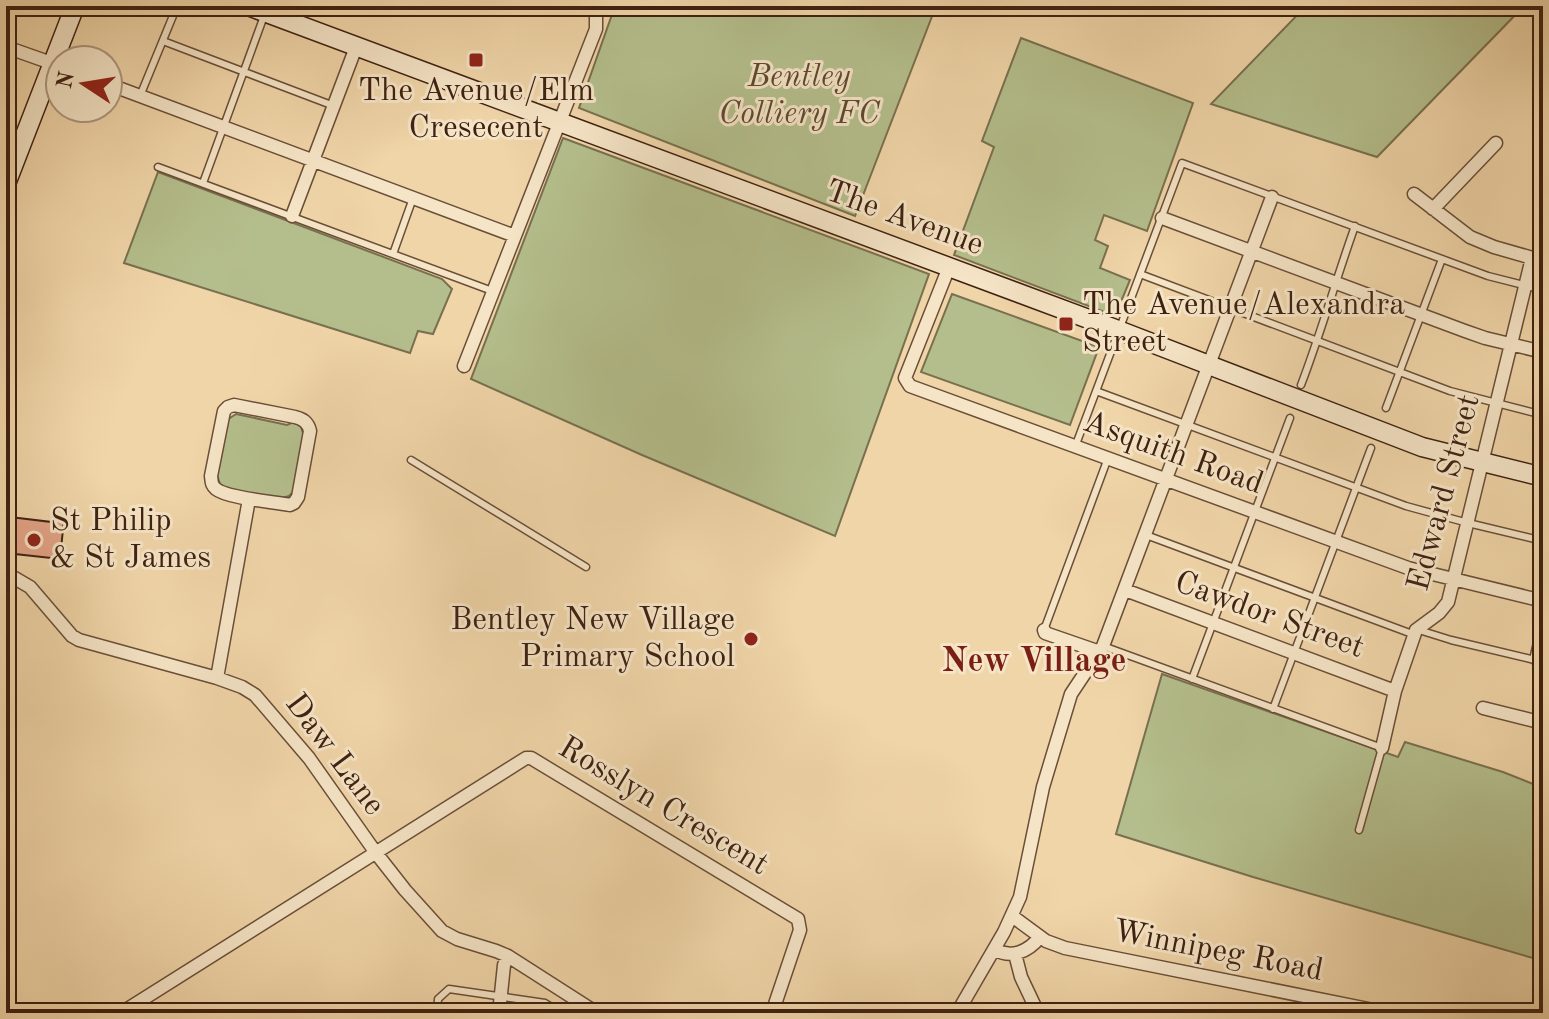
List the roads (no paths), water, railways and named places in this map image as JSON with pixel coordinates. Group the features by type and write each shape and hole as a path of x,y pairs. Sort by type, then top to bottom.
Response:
{"street":[{"path":"464,366 596,29 596,6"},
{"path":"63,44 73,7"},
{"name":"The Avenue","path":"256,9 1118,330 1422,447 1543,477"},
{"path":"6,47 44,60"},
{"path":"292,216 356,47"},
{"path":"124,90 515,236"},
{"path":"6,184 44,95"},
{"path":"1433,209 1496,143"},
{"path":"1414,194 1470,237 1538,260"},
{"path":"957,1013 1020,897 1043,787 1071,694 1100,651 1125,590 1272,197"},
{"path":"1162,218 1485,338 1543,352"},
{"name":"Edward Street","path":"1382,748 1395,691 1416,632 1448,602 1526,286 1538,260"},
{"name":"Asquith Road","path":"949,267 905,378 910,386 1408,568 1543,601"},
{"path":"234,405 302,419 309,425 310,431 298,497 290,505 249,499 220,492 212,482 224,411 234,405"},
{"path":"217,678 249,499"},
{"name":"Daw Lane","path":"6,573 30,587 72,636 79,640 217,678 255,695 309,758 405,890 442,931 508,956 597,1013"},
{"name":"Cawdor Street","path":"1125,590 1395,691"},
{"path":"1044,630 1045,633 1100,651"},
{"path":"1483,708 1543,723"},
{"name":"Rosslyn Crescent","path":"376,853 518,761 531,758 798,919 800,930 772,1013"},
{"path":"121,1013 376,853"},
{"name":"Winnipeg Road","path":"1012,916 1040,937 1065,948 1388,1013"},
{"path":"994,949 1006,955 1015,954 1034,945 1040,937"},
{"path":"1015,954 1021,977 1038,1013"},
{"path":"499,1013 504,965 508,956"}],"lane":[{"path":"140,96 177,6"},
{"path":"203,183 244,72 256,9"},
{"path":"163,41 334,106"},
{"path":"1075,447 1182,163 1488,276 1543,290"},
{"path":"158,167 495,292"},
{"path":"393,254 413,198"},
{"path":"1301,385 1355,226"},
{"path":"1386,408 1442,259"},
{"path":"1140,274 1450,391 1543,415"},
{"path":"1096,391 1406,506 1543,541"},
{"path":"1192,679 1290,418"},
{"path":"1273,709 1371,448"},
{"path":"1044,630 1108,458"},
{"path":"411,460 586,567"},
{"path":"1146,535 1314,598 1416,632 1543,662"},
{"path":"1533,660 1543,616"},
{"path":"1100,651 1192,679 1382,748 1359,830"},
{"path":"437,1013 438,999 449,989 545,1003 559,1012"}],"place":[{"name":"The Avenue/Elm Cresecent","path":"476,60"},
{"name":"The Avenue/Alexandra Street","path":"1066,324"},
{"name":"St Philip & St James","path":"34,540"},
{"name":"Bentley New Village Primary School","path":"751,639"}],"district":[{"name":"New Village","path":"1034,662"}],"park label":[{"name":"Bentley Colliery FC","path":"799,96"}]}
